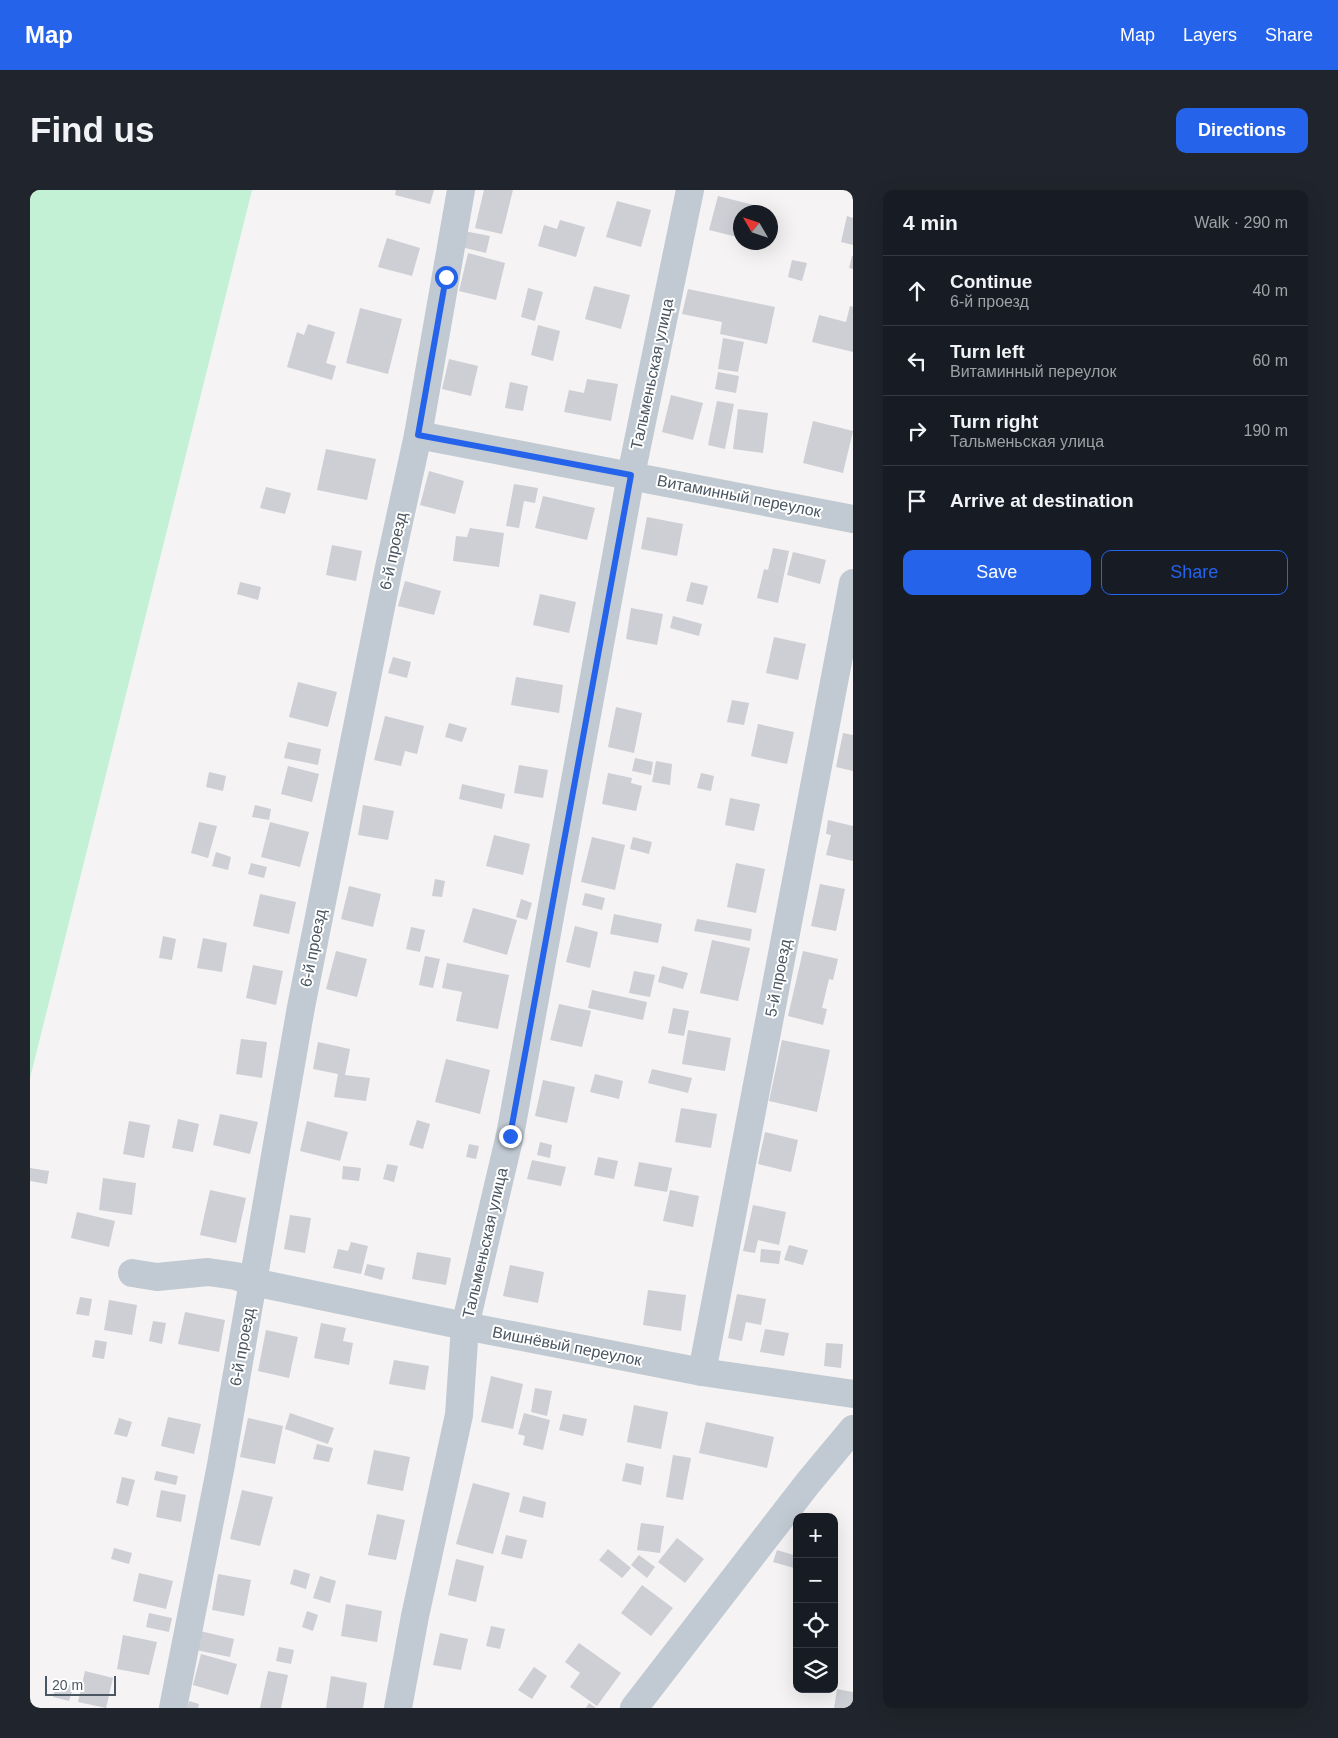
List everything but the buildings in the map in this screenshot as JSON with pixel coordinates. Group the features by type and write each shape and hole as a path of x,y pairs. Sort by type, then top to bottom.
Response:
{"street":[{"name":"6-й проезд","path":"173,1708 221,1465 303,998 388,572 418,435 461,190"},
{"name":"Тальменьская улица","path":"398,1708 415,1616 459,1415 465,1326 510,1136 631,475 690,190"},
{"name":"Витаминный переулок","path":"418,435 853,519"},
{"name":"5-й проезд","path":"702,1372 853,583"},
{"name":"Вишнёвый переулок","path":"132,1273 157,1277 208,1272 236,1276 253,1282 465,1326 702,1372 853,1394"},
{"path":"634,1708 802,1491 853,1429"}],"green space":[{"path":"30,190 252,190 30,1078"}],"route":[{"path":"446,277 418,435 631,475 510,1136"}]}
